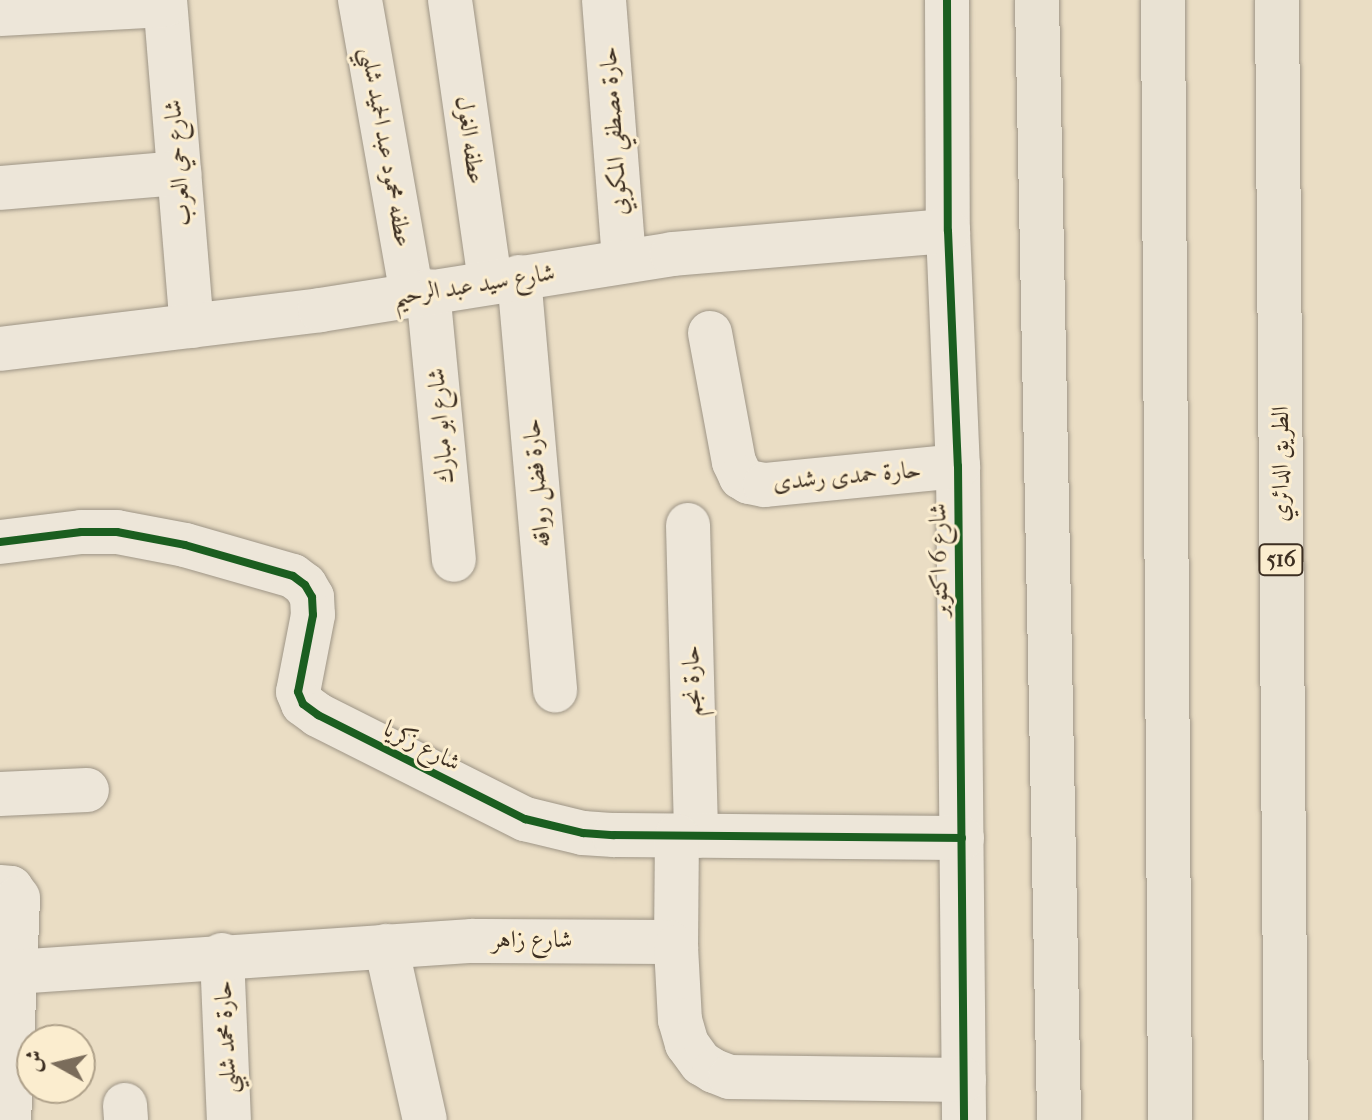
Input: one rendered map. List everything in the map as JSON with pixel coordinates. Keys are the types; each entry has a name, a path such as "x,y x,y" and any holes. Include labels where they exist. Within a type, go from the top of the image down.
{"highway":[{"path":"1037,0 1059,1120"},
{"path":"1163,0 1170,1120"},
{"name":"الطريق الدائري","path":"1277,0 1286,1120"}],"street":[{"name":"عطفه محمود عبد الحميد شلبي","path":"360,0 420,293"},
{"name":"عطفه الغول","path":"450,0 504,279"},
{"name":"حارة مصطفي المكوبي","path":"604,0 624,261"},
{"name":"شارع 6 اكتوبر","path":"947,0 948,231 958,466 964,1100"},
{"path":"0,14 165,3"},
{"name":"شارع حي العرب","path":"165,3 192,326"},
{"path":"0,188 179,173"},
{"name":"شارع سيد عبد الرحيم","path":"0,349 192,326 624,261 948,231"},
{"name":"حارة فضل رواقه","path":"504,279 555,690"},
{"name":"شارع ابو مبارك","path":"420,293 454,560"},
{"name":"حارة حمدى رشدى","path":"710,333 734,462 741,477 749,482 765,485 958,466"},
{"name":"حارة نجم","path":"676,947 687,836 688,525"},
{"name":"شارع زكريا","path":"0,542 81,532 117,532 185,545 293,576 305,585 312,597 313,615 298,692 303,704 318,715 525,819 583,833 962,838"},
{"path":"0,794 87,790"},
{"path":"0,887 11,888 18,898 7,972 9,1120"},
{"name":"شارع زاهر","path":"7,972 222,955 557,939 669,942 676,947"},
{"path":"386,946 425,1120"},
{"path":"676,947 680,1020 687,1044 701,1063 714,1071 730,1077 964,1100"},
{"name":"حارة محمد شلبي","path":"222,955 229,1120"}],"cycle path":[{"path":"947,0 948,231 958,466 964,1120"},
{"path":"0,542 81,532 117,532 185,545 293,576 305,585 312,597 313,615 298,692 303,704 318,715 525,819 583,833 614,835 962,838"}]}
